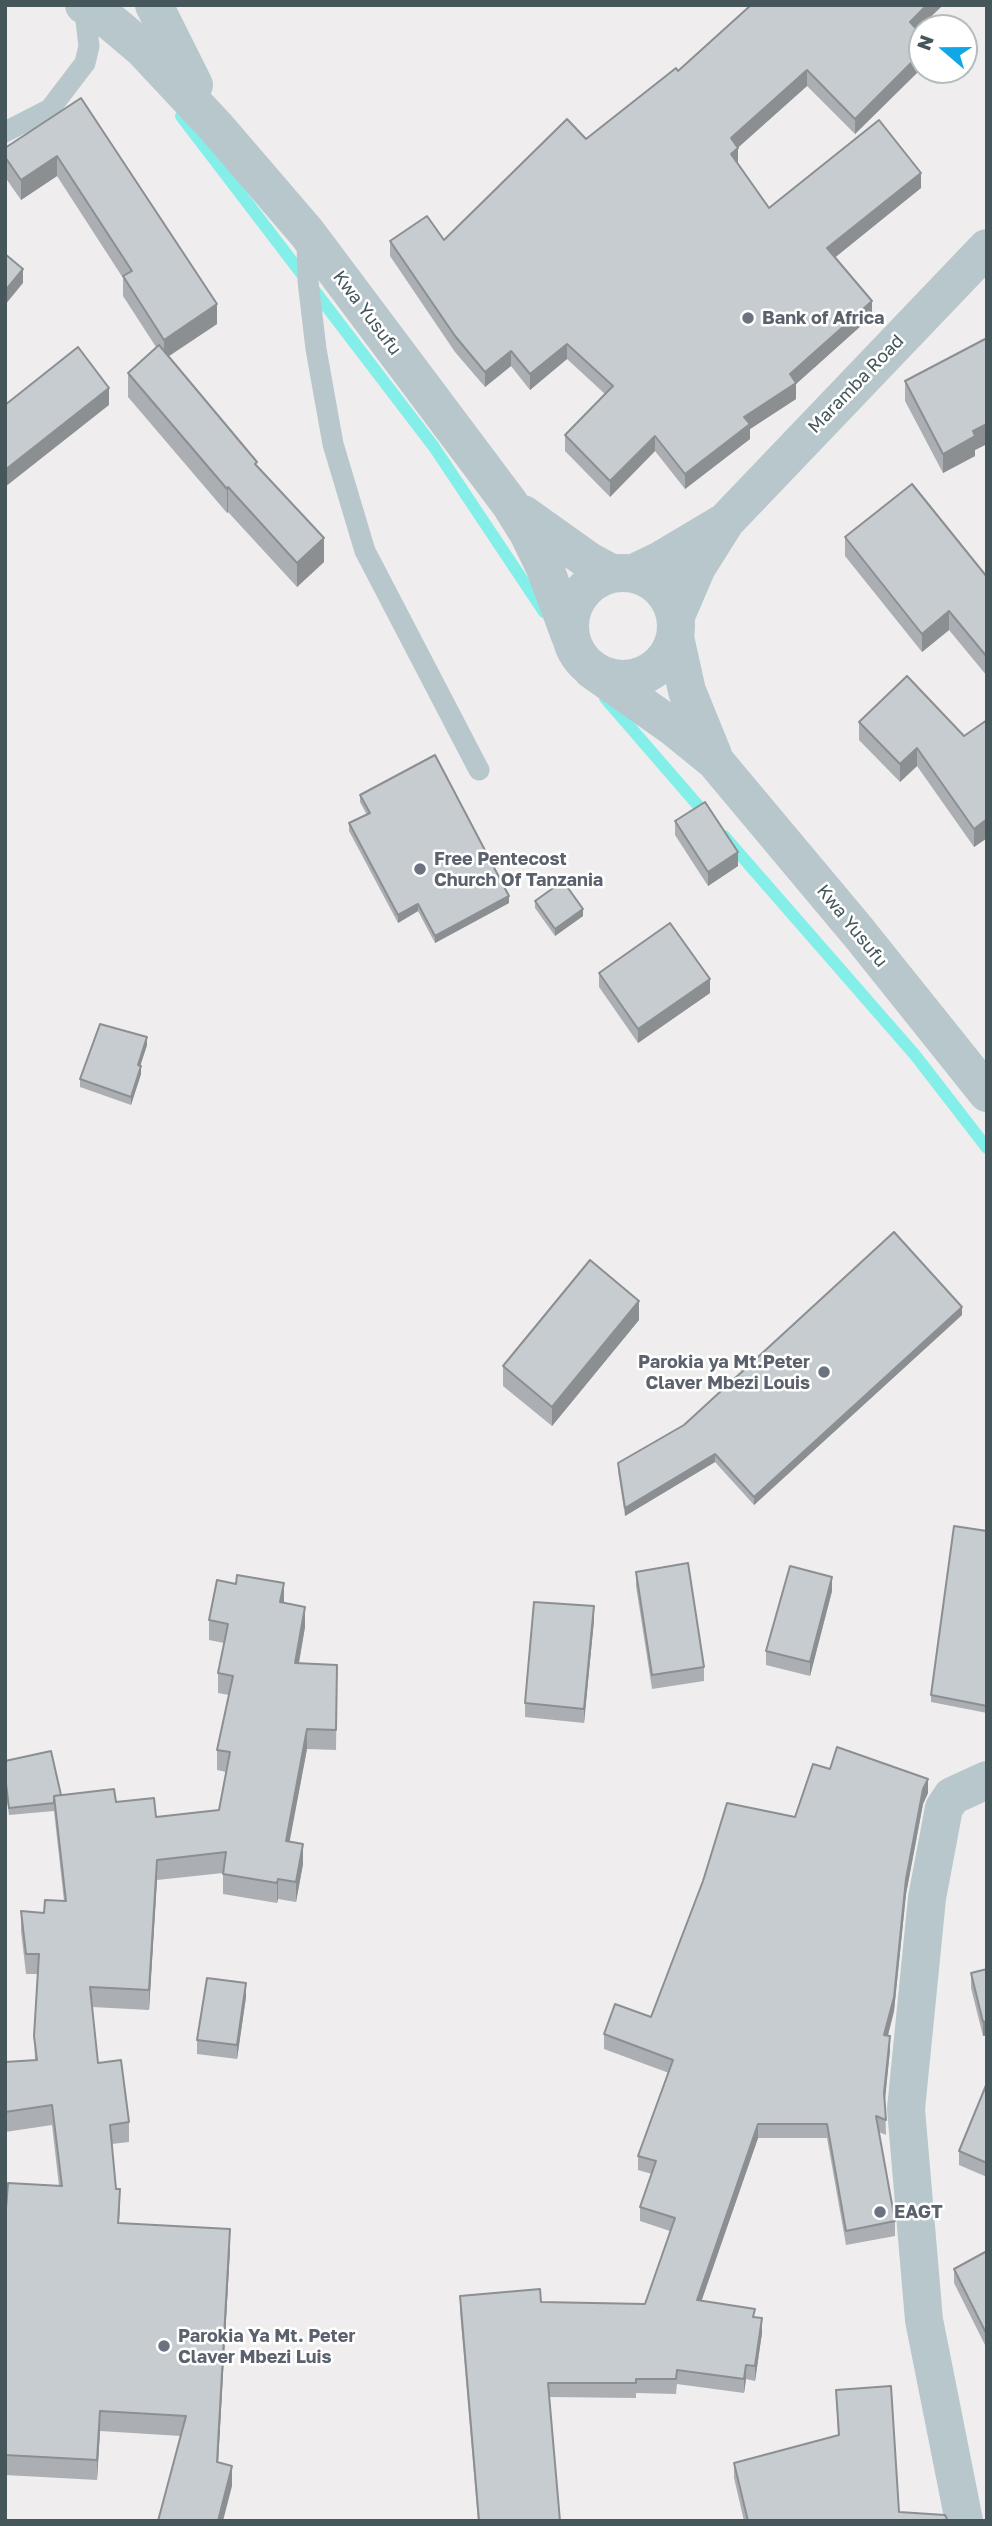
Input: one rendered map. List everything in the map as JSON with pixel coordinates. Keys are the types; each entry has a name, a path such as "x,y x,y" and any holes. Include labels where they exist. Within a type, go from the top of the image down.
{"street":[{"name":"Kwa Yusufu","path":"84,5 111,22 144,49 216,127 307,233 510,504 545,568 570,636"},
{"name":"Kwa Yusufu","path":"154,5 216,127"},
{"name":"Maramba Road","path":"675,626 703,556 726,521 987,248"},
{"name":"Kwa Yusufu","path":"510,504 589,561 623,574"},
{"name":"Maramba Road","path":"623,574 659,561 726,521"},
{"path":"623,574 653,581 668,596 675,626 667,656 652,671 632,679 612,678 592,670 578,655 570,636 571,615 579,596 594,581 623,574"},
{"name":"Kwa Yusufu","path":"675,626 687,691 715,761"},
{"name":"Kwa Yusufu","path":"592,670 673,727 715,761 859,933 987,1093"},
{"path":"964,2521 924,2320 906,2109 927,1898 944,1808 952,1796 987,1780"}],"lane":[{"path":"5,132 50,109 85,63 89,46 84,5"},
{"path":"307,233 308,281 318,363 333,444 365,551 479,770"}],"building":[{"path":"751,5 927,5 918,14 908,14 908,66 855,119 807,70 731,138 738,148 731,154 769,208 879,120 921,173 827,248 872,301 790,374 796,383 744,417 750,424 685,474 655,436 610,481 565,435 613,386 567,344 530,374 511,351 485,372 455,336 390,241 427,216 444,240 567,119 586,139 676,68 678,71"},
{"path":"81,98 217,304 164,340 123,276 132,271 57,156 21,180 5,157 5,148"},
{"path":"5,254 23,269 5,291"},
{"path":"987,338 987,424 973,431 975,436 943,454 905,381"},
{"path":"159,345 257,462 255,464 324,538 297,563 228,487 227,489 128,373"},
{"path":"78,347 109,388 5,470 5,405"},
{"path":"912,484 987,577 987,657 949,611 922,634 845,537"},
{"path":"907,676 964,736 987,720 987,819 974,829 917,748 900,764 859,722"},
{"path":"435,755 509,896 435,936 418,904 398,915 349,823 370,813 360,795"},
{"path":"705,802 738,852 708,872 675,821"},
{"path":"563,881 583,909 555,929 535,901"},
{"path":"670,923 710,979 638,1029 599,973"},
{"path":"100,1024 147,1037 131,1097 80,1079"},
{"name":"Parokia ya Mt.Peter Claver Mbezi Louis","path":"894,1232 962,1307 754,1497 715,1454 625,1508 618,1463 684,1425"},
{"path":"590,1260 639,1301 552,1407 503,1366"},
{"path":"954,1526 987,1531 987,1706 931,1695"},
{"path":"688,1563 704,1667 652,1675 636,1572"},
{"path":"790,1566 832,1577 810,1662 766,1651"},
{"path":"237,1575 284,1583 280,1602 305,1607 295,1663 337,1665 336,1730 307,1729 286,1841 303,1844 296,1882 278,1879 277,1883 223,1874 226,1852 157,1860 149,1990 90,1987 98,2063 121,2060 129,2122 110,2125 116,2189 120,2189 118,2223 230,2229 217,2462 232,2466 218,2521 158,2521 186,2416 100,2411 97,2460 5,2455 5,2221 8,2183 62,2186 52,2105 5,2112 5,2062 37,2060 34,2036 39,1954 26,1954 21,1911 44,1913 45,1900 66,1901 54,1796 114,1789 116,1802 154,1798 156,1817 219,1810 230,1752 217,1750 233,1676 218,1673 228,1624 209,1620 217,1580 236,1584"},
{"path":"534,1602 594,1606 584,1709 525,1703"},
{"path":"837,1747 928,1779 923,1789 906,1879 894,1997 884,2035 890,2036 884,2093 886,2120 876,2116 895,2221 846,2231 827,2124 758,2124 697,2300 755,2309 753,2317 762,2318 755,2366 746,2365 744,2379 677,2370 676,2379 636,2379 636,2383 548,2383 560,2521 479,2521 460,2296 540,2289 541,2302 645,2304 675,2218 640,2207 656,2161 638,2156 673,2060 604,2034 615,2004 651,2017 703,1881 727,1803 795,1817 813,1764 830,1769"},
{"path":"51,1751 61,1795 54,1796 54,1803 9,1808 5,1761"},
{"path":"987,1969 987,2021 983,2022 971,1973"},
{"path":"207,1978 246,1983 237,2045 197,2040"},
{"path":"987,2083 987,2163 959,2151"},
{"path":"987,2251 987,2335 954,2269"},
{"path":"891,2386 899,2512 945,2515 948,2521 748,2521 734,2463 839,2435 836,2390"}],"waterway":[{"path":"181,116 434,447 544,612"},
{"path":"605,698 708,817"},
{"path":"724,836 915,1055 987,1148"}],"place":[{"name":"Bank of Africa","path":"748,318"},
{"name":"Free Pentecost Church Of Tanzania","path":"420,869"},
{"name":"Parokia ya Mt.Peter Claver Mbezi Louis","path":"824,1372"},
{"name":"EAGT","path":"880,2212"},
{"name":"Parokia Ya Mt. Peter Claver Mbezi Luis","path":"164,2346"}]}
